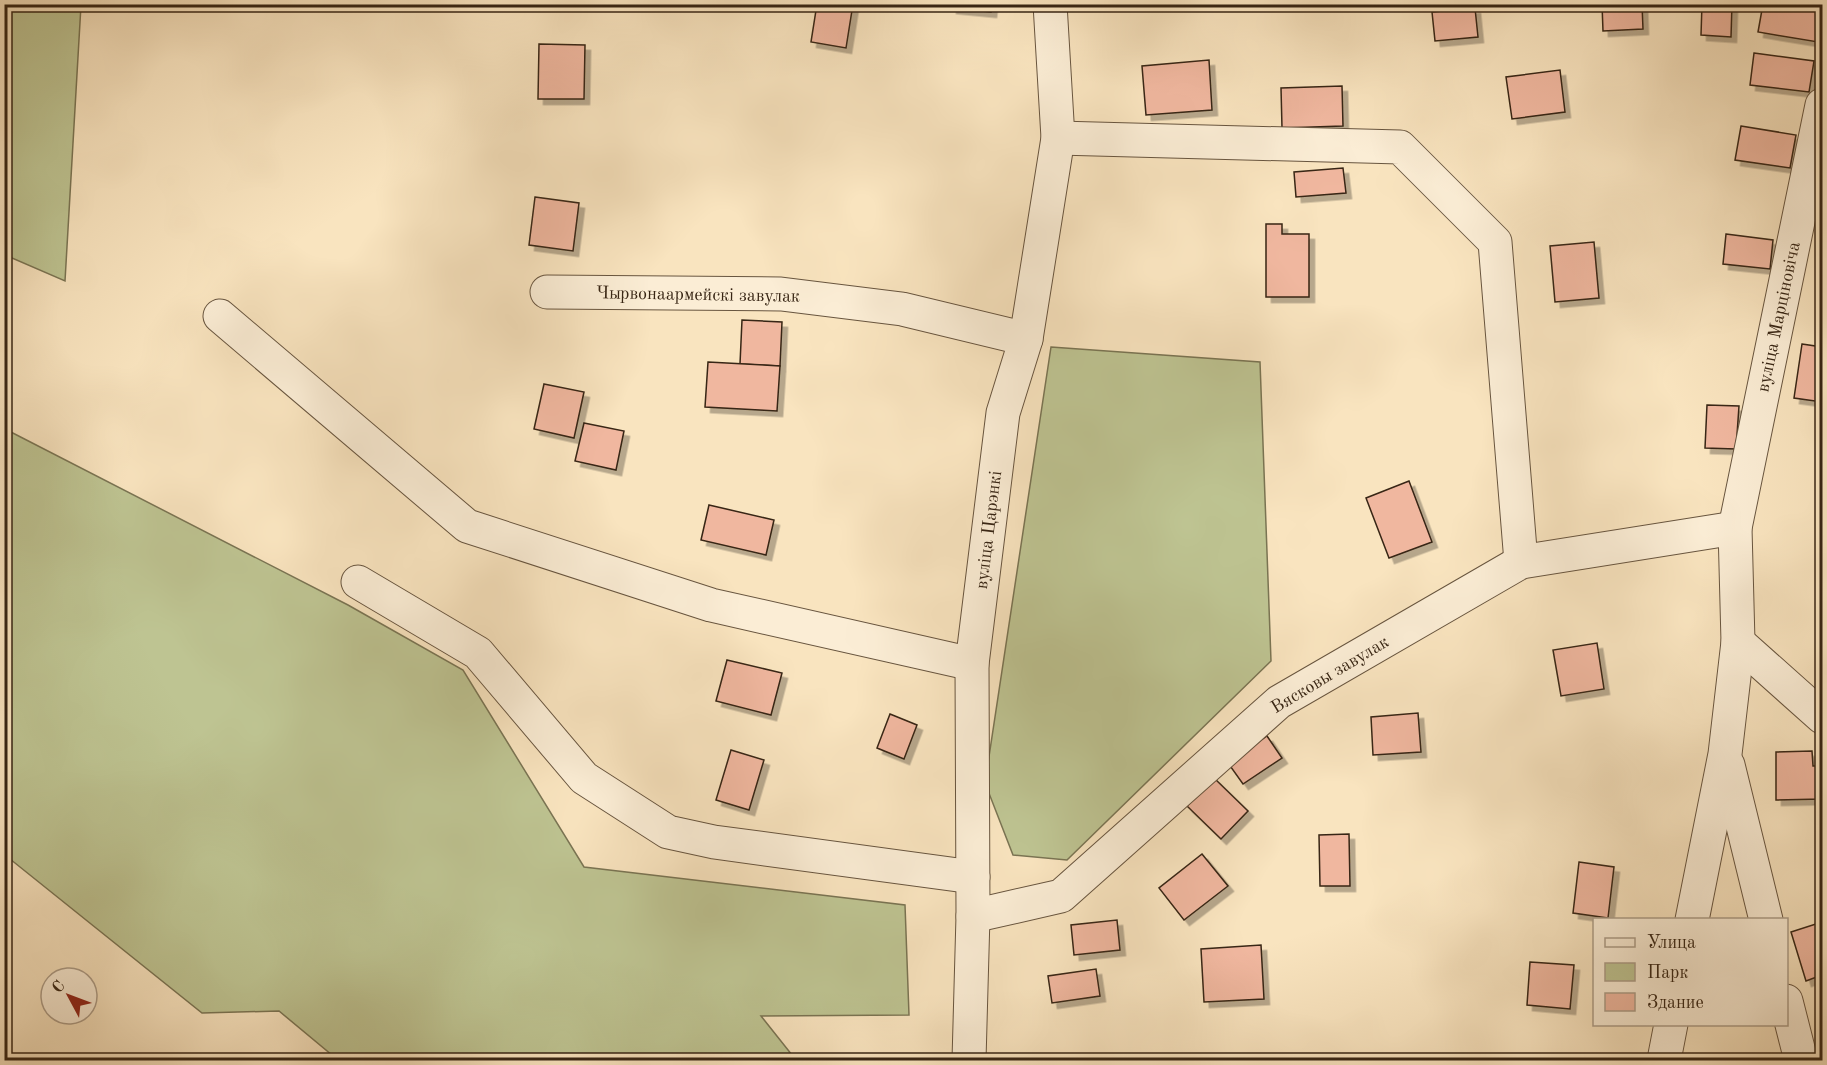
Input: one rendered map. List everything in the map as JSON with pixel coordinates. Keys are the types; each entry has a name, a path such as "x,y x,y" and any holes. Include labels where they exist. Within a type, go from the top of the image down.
{"street":[{"name":"вуліца Царэнкі","path":"969,1060 973,916 972,664 1003,413 1026,339 1058,138 1050,4"},
{"name":"вуліца Марціновіча","path":"1692,918 1725,754 1738,642 1735,528 1822,105"},
{"path":"1058,138 1400,147 1495,242 1521,562"},
{"name":"Чырвонаармейскі завулак","path":"547,292 781,294 902,309 1026,339"},
{"path":"220,316 466,526 711,605 972,664"},
{"name":"Вясковы завулак","path":"973,916 1061,896 1279,702 1521,562 1735,528"},
{"path":"358,582 478,653 584,778 669,832 714,842 973,877"},
{"path":"1738,642 1822,717"},
{"path":"1725,754 1766,918"},
{"path":"1788,1009 1801,1060"},
{"path":"1664,1060 1671,1026"}],"green space":[{"path":"5,4 81,5 65,281 5,255"},
{"path":"1051,347 1260,362 1271,661 1067,860 1013,855 985,783"},
{"path":"5,429 348,605 463,670 584,867 905,905 909,1015 761,1016 796,1060 338,1060 279,1011 202,1013 5,855"}],"building":[{"path":"817,4 853,4 846,48 811,42"},
{"path":"951,4 992,4 991,12 951,8"},
{"path":"1602,4 1642,4 1643,29 1603,31"},
{"path":"1702,4 1732,4 1731,37 1701,35"},
{"path":"1763,4 1822,5 1818,42 1758,32"},
{"path":"1475,8 1478,37 1435,41 1432,12"},
{"path":"539,44 585,45 584,99 538,99"},
{"path":"1754,53 1814,61 1809,92 1750,85"},
{"path":"1209,60 1212,110 1146,115 1142,66"},
{"path":"1560,70 1565,112 1512,119 1506,77"},
{"path":"1342,86 1343,126 1282,128 1281,88"},
{"path":"1741,126 1796,135 1790,168 1735,160"},
{"path":"1343,168 1346,193 1296,197 1294,172"},
{"path":"535,197 579,203 573,251 529,245"},
{"path":"1266,224 1282,224 1282,234 1309,234 1309,297 1266,297"},
{"path":"1726,234 1773,240 1770,269 1723,264"},
{"path":"1594,242 1599,298 1555,302 1550,246"},
{"path":"742,320 782,322 780,366 740,364"},
{"path":"1802,344 1822,347 1822,402 1794,398"},
{"path":"708,362 780,366 777,411 705,407"},
{"path":"544,384 584,392 574,438 534,429"},
{"path":"1707,405 1739,406 1736,449 1705,448"},
{"path":"584,423 624,431 616,470 575,461"},
{"path":"1409,481 1432,542 1389,558 1366,498"},
{"path":"709,505 774,520 766,555 701,540"},
{"path":"1597,643 1604,689 1561,696 1553,650"},
{"path":"727,660 782,673 771,715 716,701"},
{"path":"1418,713 1421,752 1373,755 1371,717"},
{"path":"890,714 917,725 904,759 877,748"},
{"path":"1267,736 1282,758 1243,784 1228,763"},
{"path":"731,750 764,760 749,810 716,800"},
{"path":"1812,751 1813,766 1822,766 1822,799 1776,800 1776,752"},
{"path":"1214,778 1248,811 1221,839 1187,806"},
{"path":"1349,834 1350,886 1320,886 1319,835"},
{"path":"1202,854 1228,886 1184,920 1159,888"},
{"path":"1579,862 1614,867 1608,918 1573,913"},
{"path":"1117,920 1120,950 1074,955 1071,925"},
{"path":"1822,922 1822,975 1806,981 1791,932"},
{"path":"1261,945 1264,999 1204,1002 1201,949"},
{"path":"1530,962 1574,965 1570,1009 1527,1005"},
{"path":"1096,969 1100,996 1052,1003 1048,976"}]}
